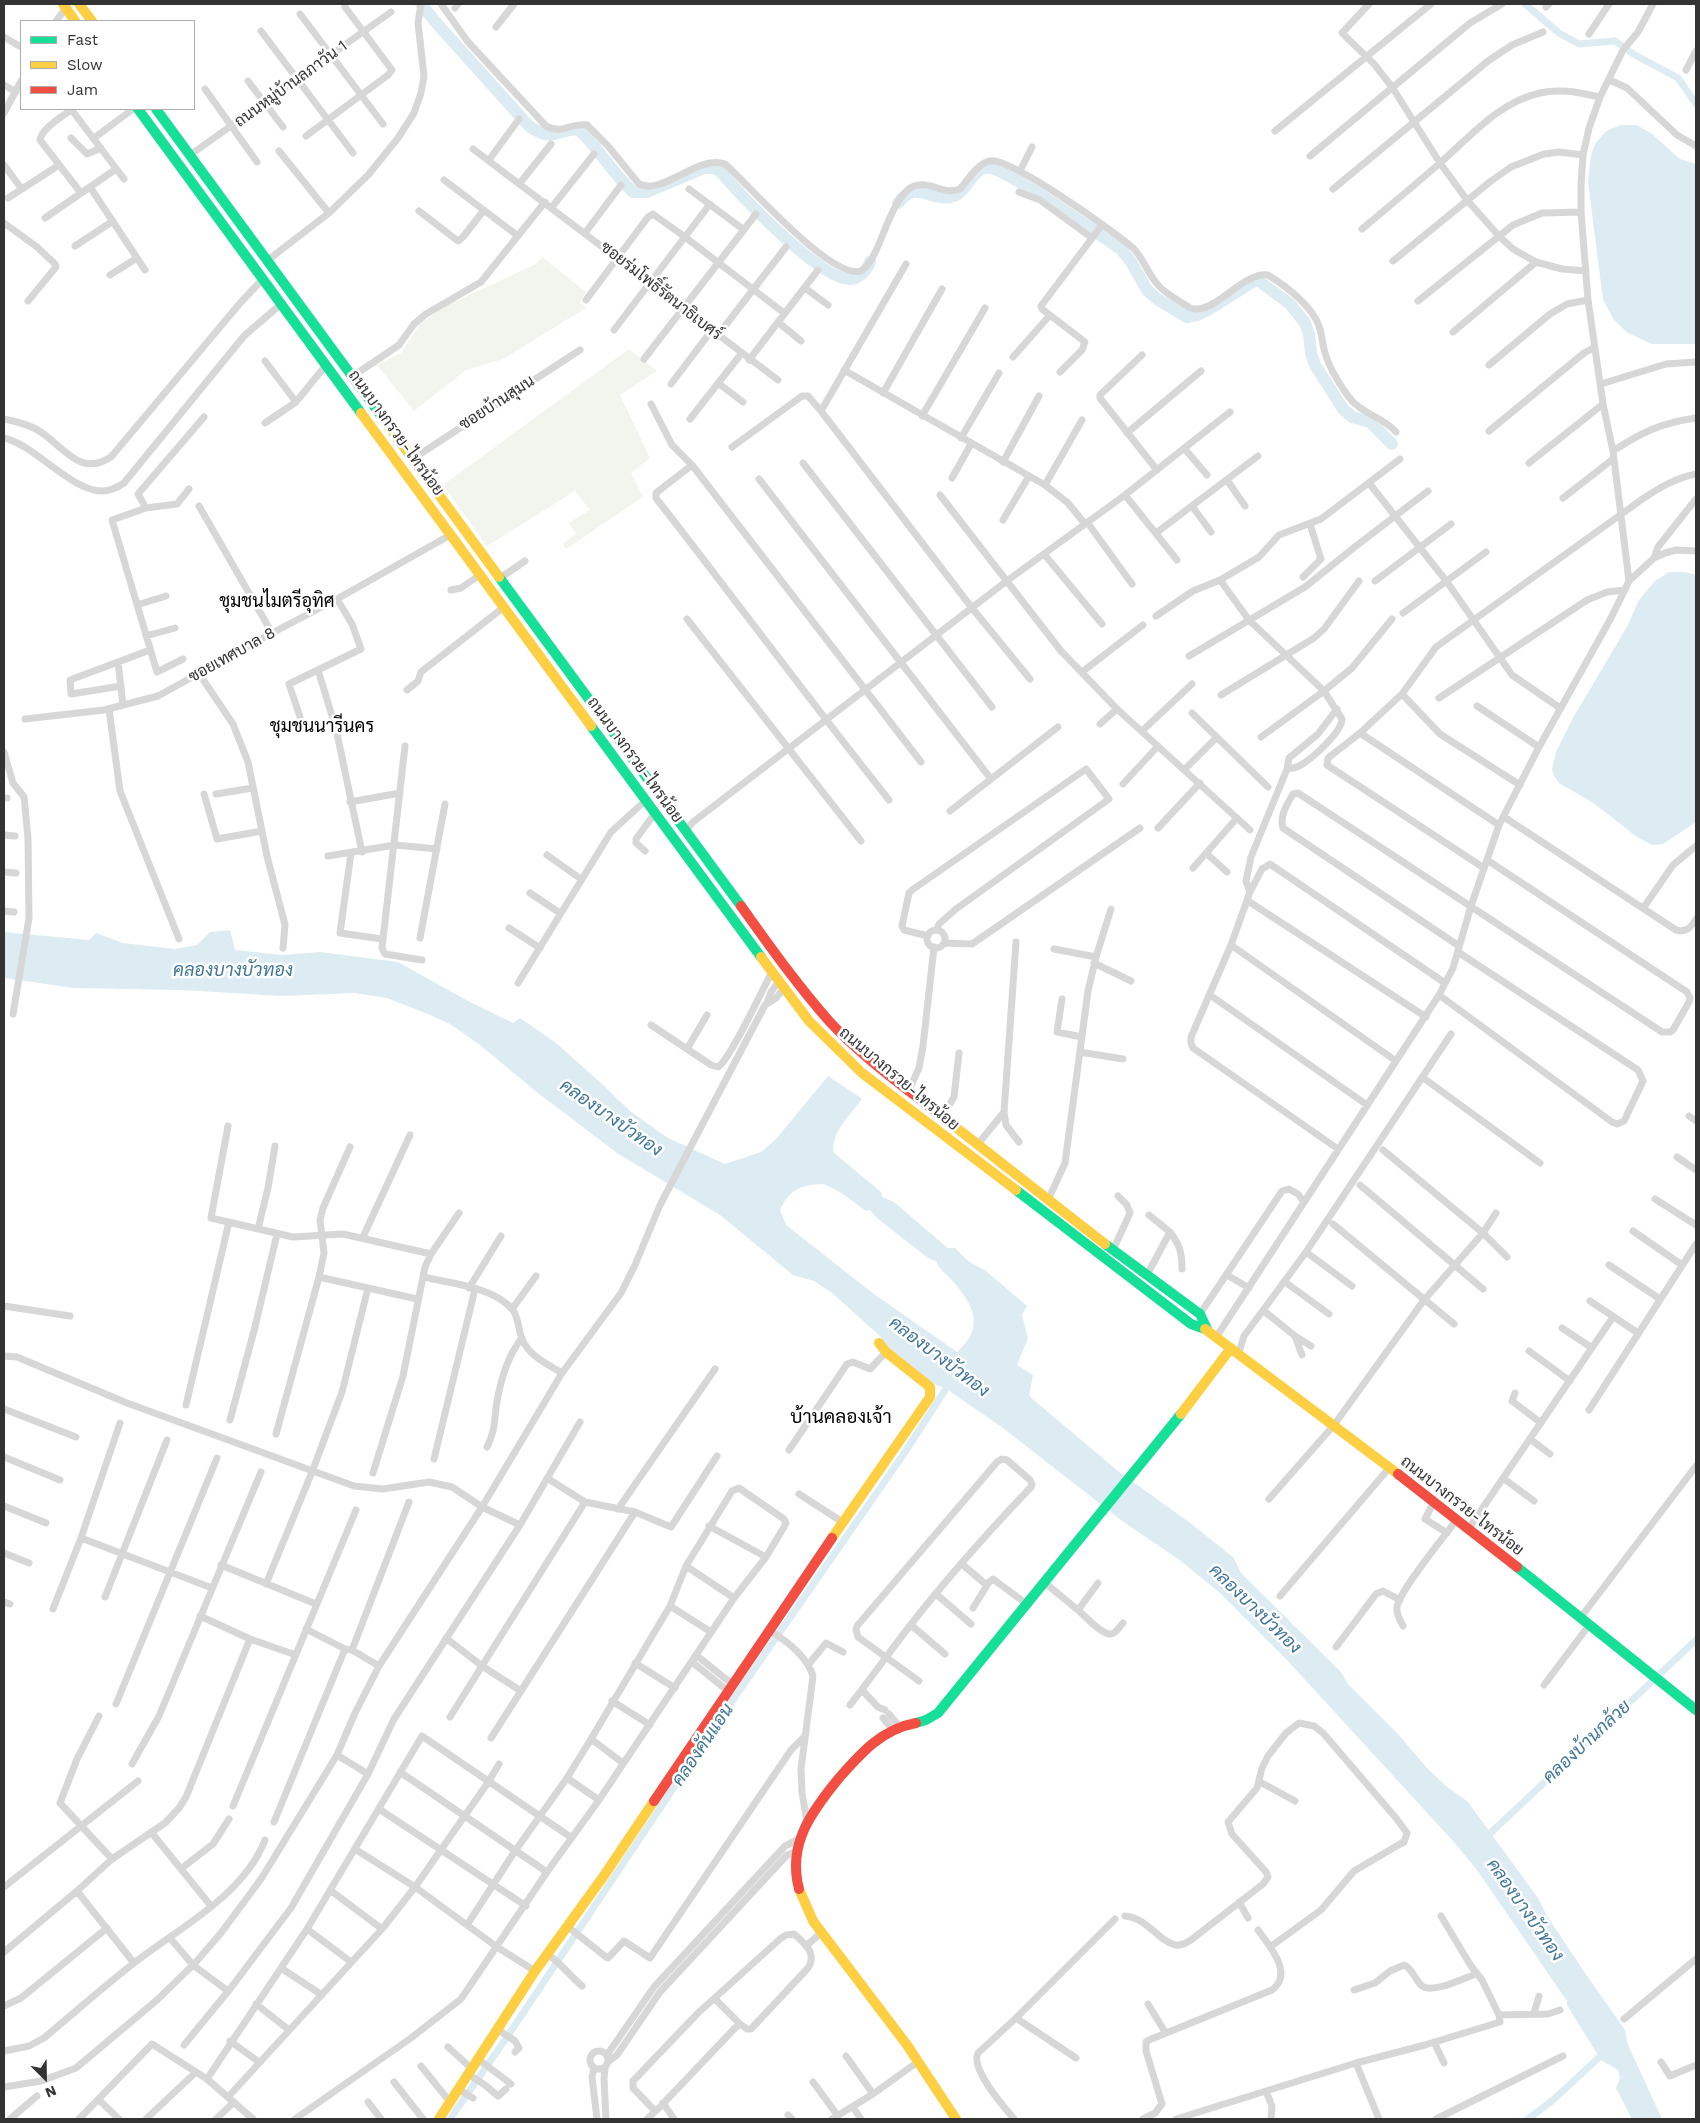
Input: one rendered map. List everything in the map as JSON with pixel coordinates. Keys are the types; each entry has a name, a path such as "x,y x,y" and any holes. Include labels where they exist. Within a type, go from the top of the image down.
{"main road":[{"path":"79,4 91,20"},
{"path":"64,6 74,20"},
{"name":"ถนนบางกรวย-ไทรน้อย","path":"139,110 809,1021 862,1073 1191,1324 1207,1329 1217,1336 1469,1528 1696,1710"},
{"name":"ถนนบางกรวย-ไทรน้อย","path":"157,110 414,458 795,980 819,1009 874,1063 942,1118 1049,1198 1113,1250 1200,1314 1207,1329"},
{"path":"439,2119 481,2061 535,1971 570,1928 730,1688 771,1631 930,1397 930,1386 886,1352 879,1342"},
{"path":"956,2119 919,2061 822,1932 802,1901 798,1887 797,1851 799,1839 817,1804 868,1748 896,1728 929,1720 938,1713 1235,1350"}],"street":[{"path":"268,260 329,213 369,174 398,138 414,112 421,93 424,76 418,23 421,4"},
{"path":"441,4 468,42 546,126 557,131 578,125 587,125 608,146 639,184 644,186 655,185 713,162 725,164 796,234 829,260 851,272 865,269 900,199 913,186 926,185 949,192 955,191 960,189 984,163 992,160 1002,162 1041,183 1138,254 1160,288 1194,310 1205,307 1255,276 1268,275 1297,297 1314,317 1319,325 1328,363 1347,395 1365,413 1388,422 1396,432"},
{"path":"496,28 514,4"},
{"path":"1369,4 1342,33 1366,56 1392,87 1440,163 1467,200 1498,235 1514,249 1536,262 1562,269 1586,271"},
{"path":"1275,131 1430,4"},
{"path":"1310,156 1470,23 1502,4"},
{"path":"1588,34 1609,4"},
{"path":"1629,581 1613,451 1603,404 1588,300 1580,212 1583,155 1589,128 1600,97 1610,80 1623,50 1638,32 1653,4"},
{"path":"57,20 64,6"},
{"path":"306,136 327,118 388,75 392,70 345,7"},
{"name":"ถนนหมู่บ้านลภาวัน 1","path":"190,155 265,104 391,12"},
{"path":"300,14 383,124"},
{"path":"261,30 353,153"},
{"path":"1333,189 1488,61 1512,45 1543,32"},
{"path":"4,37 20,46"},
{"path":"1686,70 1696,51"},
{"path":"1610,80 1627,88 1677,135 1696,146"},
{"path":"248,82 283,127"},
{"path":"4,113 20,84"},
{"path":"4,85 16,92"},
{"path":"205,89 257,162"},
{"path":"1362,229 1440,163 1490,117 1515,102 1540,92 1568,90 1600,97"},
{"path":"70,110 40,136 40,140 80,193"},
{"path":"72,110 124,179"},
{"path":"94,138 132,110"},
{"path":"489,160 519,119"},
{"path":"71,138 87,154 101,148"},
{"path":"520,183 551,144"},
{"path":"1020,171 1032,147"},
{"name":"ซอยร่มโพธิ์รัตนาธิเบศร์","path":"473,149 552,207 741,354 778,380"},
{"path":"279,151 329,213"},
{"path":"1393,261 1491,181 1524,161 1544,154 1559,152 1583,155"},
{"path":"552,207 594,154"},
{"path":"4,165 21,188"},
{"path":"8,198 21,188 59,166"},
{"path":"45,218 116,169"},
{"path":"444,180 518,236"},
{"path":"585,233 621,185"},
{"path":"90,187 145,270"},
{"path":"689,189 744,230"},
{"path":"1019,192 1040,200 1092,238"},
{"path":"353,376 399,345 414,324 426,314 481,282 545,202"},
{"path":"614,330 710,204"},
{"path":"419,211 458,241 484,210"},
{"path":"1418,301 1498,235 1513,225 1542,213 1580,212"},
{"path":"644,359 756,214"},
{"path":"586,300 651,215 656,215 784,314"},
{"path":"75,246 113,221"},
{"path":"4,223 37,247 55,264 52,272 28,301"},
{"path":"1060,372 1082,350 1084,342 1042,309 1043,303 1101,228"},
{"path":"671,384 753,290 786,247"},
{"path":"110,276 138,258"},
{"path":"1453,332 1536,262"},
{"path":"821,411 906,264"},
{"path":"749,360 818,270"},
{"path":"4,419 35,428 81,464 91,466 101,464 111,458 228,317 263,280"},
{"path":"805,288 828,305"},
{"path":"883,393 942,289"},
{"path":"1489,364 1550,314 1567,304 1588,300"},
{"path":"4,438 17,443 79,484 102,491 115,488 124,483 244,336 280,304"},
{"path":"922,416 985,308"},
{"path":"1014,357 1050,315"},
{"path":"778,322 801,341"},
{"path":"1489,431 1584,353 1595,347"},
{"name":"ซอยบ้านสุมน","path":"414,458 580,350"},
{"path":"690,419 741,354"},
{"path":"1142,355 1100,395 1100,400 1156,470"},
{"path":"265,360 296,402"},
{"path":"1601,384 1666,364 1696,362"},
{"path":"265,423 296,402 326,365"},
{"path":"844,370 1045,485 1068,503 1086,523 1132,584"},
{"path":"1126,432 1201,371"},
{"path":"961,438 999,373"},
{"path":"718,384 743,402"},
{"path":"732,447 802,396 808,396 972,608 1030,679"},
{"path":"1003,462 1039,396"},
{"path":"651,404 672,445 692,465 921,762"},
{"path":"1529,463 1603,404"},
{"path":"686,830 825,720 1008,580 1125,495 1230,412"},
{"path":"146,508 138,494 204,417"},
{"path":"1613,451 1650,428 1675,421 1696,418"},
{"path":"1045,485 1082,420"},
{"path":"952,478 972,444"},
{"path":"1184,448 1207,476"},
{"path":"1156,533 1258,456"},
{"path":"1156,616 1193,591 1220,580 1259,557 1279,535 1310,524 1334,511 1400,459"},
{"path":"1563,498 1613,459"},
{"path":"803,463 992,707"},
{"path":"692,465 656,493 656,498 825,720 889,800"},
{"path":"1484,868 1327,765 1328,758 1360,733 1402,694 1436,647 1666,484 1680,477 1696,474"},
{"path":"1003,520 1029,476"},
{"path":"759,479 991,779"},
{"path":"1227,480 1246,506"},
{"path":"1369,483 1447,582 1516,678 1560,708"},
{"path":"183,659 157,672 112,520 146,508 177,504 189,490"},
{"path":"1188,656 1305,587 1428,491"},
{"path":"940,495 1062,651 1117,709 1185,768 1250,830"},
{"path":"1125,495 1178,560"},
{"path":"1654,558 1658,547 1696,500"},
{"path":"199,506 272,633"},
{"path":"1192,506 1211,532"},
{"path":"1303,577 1321,559 1310,524"},
{"path":"1375,581 1451,524"},
{"name":"ซอยเทศบาล 8","path":"25,720 109,709 150,699 200,675 452,534"},
{"path":"1217,1336 1426,1017 1445,984 1453,968 1471,906 1499,826 1539,747 1629,581 1654,558 1676,550 1696,551"},
{"path":"1404,613 1486,552"},
{"path":"1044,554 1102,624"},
{"path":"500,578 525,561"},
{"path":"450,590 460,588 481,574"},
{"path":"1220,580 1249,620 1324,691 1337,709 1342,725 1332,739 1299,766 1287,769"},
{"path":"1220,695 1314,638 1359,581"},
{"path":"1439,698 1587,600 1607,592 1624,590"},
{"path":"137,605 166,596"},
{"path":"300,717 289,684 361,648 352,624 337,599"},
{"path":"407,690 418,681 420,672 504,607"},
{"path":"687,619 860,841"},
{"path":"1261,737 1352,668 1392,619"},
{"path":"1082,672 1143,626"},
{"path":"146,636 175,628"},
{"path":"121,686 71,694 70,680 150,650"},
{"path":"118,662 123,705"},
{"path":"318,670 336,729 362,852"},
{"path":"200,675 223,707 243,746 285,925 283,948"},
{"path":"1142,731 1192,684"},
{"path":"1402,694 1440,734 1520,785"},
{"path":"1477,706 1539,747"},
{"path":"109,709 120,791 179,939"},
{"path":"1100,724 1117,709"},
{"path":"1250,892 1246,881 1251,857 1287,769 1289,758 1318,734 1337,709"},
{"path":"1192,713 1268,787"},
{"path":"950,811 1058,727"},
{"path":"1360,733 1499,826"},
{"path":"1185,768 1216,738"},
{"path":"405,746 382,951 386,954 422,960"},
{"path":"1123,784 1158,746"},
{"path":"4,752 13,783 24,797 28,838 29,918 13,1014"},
{"path":"1086,769 1109,799 956,909 940,924 937,930 928,936 904,930 902,926 909,894 912,890 1086,769"},
{"path":"1158,828 1200,783"},
{"path":"216,794 253,788"},
{"path":"350,802 400,793"},
{"path":"1438,995 1612,1122 1617,1124 1624,1121 1643,1081 1638,1070 1283,828 1285,808 1292,794 1298,793 1662,1032 1666,1033 1673,1030 1689,1002 1690,998 1687,992 1487,860"},
{"path":"204,794 217,839 262,831"},
{"path":"518,983 611,832 646,800"},
{"path":"1273,803 1285,808"},
{"path":"420,938 445,804"},
{"path":"645,851 636,843 636,839 655,813"},
{"path":"1504,817 1680,931 1687,930 1696,919"},
{"path":"1193,868 1237,818"},
{"path":"928,936 930,944 934,947 939,947 944,943 972,944 1140,828"},
{"path":"4,835 15,836"},
{"path":"328,856 362,852 395,845 437,849"},
{"path":"1644,907 1673,865 1696,846"},
{"path":"351,853 340,934 382,939"},
{"path":"1206,853 1227,872"},
{"path":"547,855 581,879"},
{"path":"1338,1149 1194,1048 1191,1042 1191,1037 1231,945 1250,892 1262,869 1270,864 1445,984"},
{"path":"4,872 16,873"},
{"path":"530,892 560,913"},
{"path":"1248,901 1426,1017"},
{"path":"1049,1198 1065,1163 1088,991 1095,960 1111,909"},
{"path":"4,912 14,912"},
{"path":"509,928 540,948"},
{"path":"937,930 944,935 944,943"},
{"path":"1016,942 1004,1112 1006,1125 1019,1142"},
{"path":"1231,945 1396,1061"},
{"path":"909,1090 919,1068 923,1046 934,947"},
{"path":"1054,949 1095,960 1132,981"},
{"path":"651,1025 711,1065 718,1067 721,1065 772,972"},
{"path":"4,2088 41,2081 76,2068 157,2000 193,1965 221,1933 260,1879 337,1755 355,1713 379,1666 482,1507 562,1373 621,1293 660,1205 698,1130 767,1003 776,998 782,984"},
{"path":"1210,995 1367,1105"},
{"path":"1062,999 1058,1032 1082,1037"},
{"path":"687,1049 707,1016"},
{"path":"1235,1350 1306,1252 1451,1034"},
{"path":"1080,1052 1123,1059"},
{"path":"942,1118 954,1097 959,1053"},
{"path":"1422,1077 1540,1163"},
{"path":"978,1144 1004,1112"},
{"path":"1689,1116 1696,1121"},
{"path":"228,1126 211,1218 293,1238 307,1238 322,1234 343,1234 363,1237 431,1254"},
{"path":"363,1237 410,1134"},
{"path":"258,1229 268,1188 275,1146"},
{"path":"276,1434 320,1277 324,1253 320,1220 323,1208 350,1147"},
{"path":"1383,1150 1483,1233 1507,1257"},
{"path":"1677,1157 1696,1170"},
{"path":"1360,1186 1483,1289"},
{"path":"1200,1314 1282,1191 1289,1188 1298,1194 1304,1202"},
{"path":"1113,1250 1130,1213 1118,1196"},
{"path":"1655,1198 1696,1225"},
{"path":"373,1473 403,1376 423,1277 431,1254 459,1213"},
{"path":"1269,1499 1334,1425 1424,1300 1483,1233 1496,1213"},
{"path":"1149,1215 1170,1232 1178,1242 1182,1252 1182,1269"},
{"path":"186,1405 229,1222"},
{"path":"1333,1224 1454,1324"},
{"path":"1633,1231 1682,1265"},
{"path":"1147,1275 1170,1232"},
{"path":"230,1420 277,1234"},
{"path":"434,1459 472,1288 501,1236"},
{"path":"1589,1410 1696,1244"},
{"path":"1306,1252 1352,1286"},
{"path":"1609,1265 1660,1299"},
{"path":"1227,1275 1248,1288"},
{"path":"512,1309 536,1276"},
{"path":"320,1277 418,1299"},
{"path":"423,1277 489,1293 512,1309 522,1338 533,1355 562,1373"},
{"path":"1285,1282 1329,1314"},
{"path":"266,1584 312,1472 342,1392 368,1288"},
{"path":"1590,1301 1638,1333"},
{"path":"4,1306 70,1316"},
{"path":"1264,1311 1295,1336 1311,1346"},
{"path":"1469,1528 1613,1317"},
{"path":"1562,1328 1592,1348"},
{"path":"1295,1336 1302,1356"},
{"path":"487,1447 494,1433 497,1401 506,1368 514,1348 522,1338"},
{"path":"1529,1351 1570,1381"},
{"path":"789,1450 847,1364 853,1362 870,1369 886,1352"},
{"path":"4,1356 17,1357 127,1403 354,1486 383,1489 429,1482 452,1487 482,1507 520,1525"},
{"path":"618,1509 715,1369"},
{"path":"1515,1393 1512,1400 1541,1423"},
{"path":"4,1409 76,1437"},
{"path":"184,2045 291,1908 368,1774 394,1718 520,1525 580,1422"},
{"path":"53,1609 81,1538 120,1423"},
{"path":"1530,1439 1550,1454"},
{"path":"105,1597 167,1440"},
{"path":"547,1478 585,1502 635,1512 671,1526 717,1456"},
{"path":"4,1458 60,1480"},
{"path":"116,1704 217,1458"},
{"path":"850,1706 862,1690 886,1657 910,1624 1032,1486 1030,1480 1007,1460 1002,1459 997,1462 857,1626 858,1637 886,1657 919,1681"},
{"path":"1581,1617 1696,1466"},
{"path":"1280,1596 1389,1468"},
{"path":"132,1764 159,1716 261,1472"},
{"path":"1503,1478 1534,1501"},
{"path":"294,2119 411,2038 461,1999 599,1800 734,1598 766,1557 786,1523 784,1519 739,1488 732,1491 686,1566 670,1606 591,1739 567,1778 515,1851 467,1925"},
{"path":"799,1494 844,1523"},
{"path":"274,1822 349,1650 409,1502"},
{"path":"450,1717 585,1502"},
{"path":"1434,1502 1425,1519 1447,1533"},
{"path":"4,1506 46,1523"},
{"path":"233,1806 356,1510"},
{"path":"490,1738 635,1512"},
{"path":"1403,1626 1397,1613 1397,1605 1417,1572 1457,1519"},
{"path":"709,1526 766,1557"},
{"path":"81,1538 212,1588"},
{"path":"4,1553 29,1563"},
{"path":"962,1564 983,1582"},
{"path":"221,1566 316,1604"},
{"path":"686,1566 734,1598"},
{"path":"973,1608 989,1582 993,1579 1028,1605"},
{"path":"1045,1583 1094,1626 1114,1634 1123,1623"},
{"path":"1078,1610 1098,1583"},
{"path":"1336,1647 1376,1594 1383,1591 1400,1600"},
{"path":"936,1594 971,1624"},
{"path":"670,1606 711,1632"},
{"path":"200,1616 250,1639 296,1655"},
{"path":"910,1624 945,1654"},
{"path":"1544,1685 1590,1624"},
{"path":"306,1629 379,1666"},
{"path":"771,1631 786,1642 809,1664 813,1676 801,1769 802,1793 807,1822"},
{"path":"446,1638 482,1666 521,1691"},
{"path":"4,1952 112,1860 151,1832 179,1808 186,1796 250,1639"},
{"path":"809,1664 826,1643 843,1652"},
{"path":"694,1659 730,1688"},
{"path":"635,1662 675,1688"},
{"path":"862,1690 896,1728"},
{"path":"612,1701 650,1725"},
{"path":"99,1716 77,1759 60,1803 112,1860"},
{"path":"1125,1916 1143,1922 1177,1946 1190,1940 1263,1884 1268,1877 1266,1872 1234,1836 1228,1826 1232,1816 1247,1801 1260,1782 1262,1768 1268,1756 1286,1733 1299,1724 1310,1725 1323,1733 1407,1833 1404,1842 1354,1871 1321,1910 1270,1947"},
{"path":"207,2079 230,2041 307,1929 422,1736 572,1838"},
{"path":"570,1928 608,1958 624,1941 650,1958 791,1750 804,1737"},
{"path":"591,1739 623,1763"},
{"path":"337,1755 368,1774"},
{"path":"216,2119 259,2062 322,1996 382,1929 415,1888 499,1764"},
{"path":"400,1772 548,1872"},
{"path":"567,1778 599,1800"},
{"path":"4,1886 138,1781"},
{"path":"1260,1782 1295,1801"},
{"path":"379,1809 526,1906"},
{"path":"182,1868 213,1844 229,1819"},
{"path":"151,1832 212,1906"},
{"path":"608,2058 617,2055 660,1992 706,1935 785,1846 799,1839"},
{"path":"4,2051 29,2046 44,2038 134,1963 212,1906 250,1869 260,1853 265,1840"},
{"path":"356,1849 415,1888 497,1947 535,1971"},
{"path":"606,2119 604,2079 608,2058 654,1987 787,1855 797,1851"},
{"path":"330,1890 382,1929"},
{"path":"77,1891 134,1963"},
{"path":"1239,1902 1248,1918"},
{"path":"1176,2119 1356,2063 1499,2023 1499,2015 1482,1980 1476,1974 1441,1916"},
{"path":"1014,2119 986,2082 976,2056 984,2046 1016,2018 1115,1919"},
{"path":"4,2006 21,1998 107,1928"},
{"path":"307,1929 351,1962"},
{"path":"1143,2119 1155,2113 1162,2104 1145,2047 1149,2040 1249,2000 1276,1986 1281,1979 1282,1972 1270,1947 1258,1930"},
{"path":"806,1946 822,1932"},
{"path":"656,2111 633,2088 633,2081 715,1999 782,1937 794,1934 806,1946 812,1956 812,1962 808,1968 751,2029 747,2030 715,1999"},
{"path":"170,1938 193,1965 228,1991"},
{"path":"549,1956 582,1986"},
{"path":"1624,2019 1696,1960"},
{"path":"1354,1990 1375,1983 1390,1971 1404,1965 1411,1970 1422,1986 1428,1988 1437,1988 1476,1974"},
{"path":"281,1968 322,1996"},
{"path":"654,1987 660,1992"},
{"path":"1534,2013 1539,1996"},
{"path":"256,2004 289,2030"},
{"path":"1148,2004 1165,2032"},
{"path":"1499,2015 1555,2013 1560,2010"},
{"path":"1016,2018 1076,2058"},
{"path":"647,2119 740,2024"},
{"path":"500,2031 520,2046 515,2052"},
{"path":"230,2041 259,2062"},
{"path":"1434,2042 1444,2063"},
{"path":"79,2119 152,2044 207,2079 253,2119"},
{"path":"448,2047 471,2074 498,2096 508,2086 481,2061"},
{"path":"597,2119 592,2077 594,2068 590,2060 592,2054 600,2051 608,2058"},
{"path":"846,2056 873,2094"},
{"path":"1436,2119 1563,2056"},
{"path":"813,2082 835,2117 873,2094 919,2061"},
{"path":"1661,2062 1670,2076 1696,2065"},
{"path":"1356,2063 1379,2119"},
{"path":"421,2066 450,2102"},
{"path":"594,2068 605,2068"},
{"path":"146,2119 196,2072"},
{"path":"394,2082 423,2119"},
{"path":"461,2090 473,2098"},
{"path":"1266,2091 1272,2106 1271,2119"},
{"path":"10,2119 37,2096"},
{"path":"99,2100 119,2119"},
{"path":"368,2102 381,2119"},
{"path":"663,2103 674,2119"},
{"path":"853,2107 861,2119"}],"shaded area":[{"path":"542,257 586,292 580,302 586,308 503,359 466,370 414,411 377,365 401,353 420,324 444,307 536,264"},
{"path":"629,349 657,371 620,395 650,458 631,473 643,497 566,549 563,543 576,534 569,523 590,510 575,491 487,546 443,485"}],"water":[{"path":"1621,125 1637,125 1652,134 1680,159 1696,164 1696,344 1652,344 1628,333 1614,320 1603,300 1588,182 1591,155 1595,144 1606,131"},
{"path":"1669,572 1685,572 1696,575 1696,822 1663,844 1652,845 1637,837 1592,802 1559,783 1552,769 1556,752 1573,718 1628,625 1639,600 1655,581"},
{"name":"คลองบางบัวทอง","path":"230,930 235,950 283,955 320,952 398,962 468,1001 513,1023 520,1018 556,1043 630,1111 668,1138 725,1164 761,1152 776,1139 828,1076 862,1099 838,1131 833,1146 834,1153 881,1192 882,1197 894,1202 948,1248 955,1248 968,1261 986,1271 1027,1306 1022,1315 1028,1338 1017,1365 1033,1375 1029,1396 1118,1471 1233,1557 1241,1573 1341,1672 1348,1684 1397,1733 1428,1769 1446,1786 1468,1802 1538,1898 1547,1916 1625,2030 1628,2045 1662,2119 1632,2119 1616,2088 1620,2078 1618,2070 1601,2060 1567,2005 1567,2001 1477,1870 1453,1841 1286,1659 1220,1593 1181,1561 1122,1521 1003,1428 948,1390 928,1381 886,1347 880,1336 832,1293 814,1281 793,1275 720,1215 617,1153 538,1093 480,1045 450,1024 387,998 354,993 281,996 182,990 74,988 4,978 4,932 89,940 96,933 123,943 174,949 197,945 210,932","holes":["824,1184 840,1192 866,1211 870,1210 878,1219 928,1258 936,1261 963,1294 974,1319 971,1335 957,1352 874,1294 786,1225 780,1210 788,1197 797,1189 809,1185"]}],"waterway":[{"path":"421,4 529,126 549,135 578,129 633,192 647,192 704,168 713,168 719,170 744,198 782,235 821,267 838,276 851,279 863,273 870,262"},
{"path":"1525,4 1559,33 1579,44 1615,41 1635,55 1678,78 1696,104"},
{"path":"898,203 905,196 917,192 950,197 960,192 979,170 984,168 994,169 1051,201 1121,249 1147,290 1157,299 1187,317 1208,310 1254,281 1259,281 1290,304 1305,323 1315,365 1343,409 1352,417 1370,422 1392,444"},
{"name":"คลองคันแอน","path":"450,2119 721,1717 903,1455 951,1381"},
{"name":"คลองบ้านกล้วย","path":"1483,1840 1696,1640"},
{"path":"1528,2119 1553,2100 1606,2051"}],"traffic: fast":[{"path":"139,110 361,413"},
{"path":"157,110 382,417"},
{"path":"499,577 741,906"},
{"path":"591,726 761,957"},
{"path":"1016,1190 1191,1324 1205,1329"},
{"path":"1105,1244 1200,1314 1207,1329"},
{"path":"916,1723 938,1713 1181,1414"},
{"path":"1517,1567 1696,1710"}],"traffic: slow":[{"path":"63,4 74,20"},
{"path":"79,4 91,20"},
{"path":"361,413 591,726"},
{"path":"382,417 499,577"},
{"path":"761,957 809,1021 862,1073 1016,1190"},
{"path":"940,1115 1105,1244"},
{"path":"1205,1329 1398,1474"},
{"path":"832,1538 930,1397 930,1387 886,1352 879,1343"},
{"path":"1181,1414 1231,1348"},
{"path":"439,2119 535,1971 603,1877 654,1801"},
{"path":"799,1889 813,1921 907,2045 956,2119"}],"traffic: jam":[{"path":"741,906 794,979 829,1021 869,1059 940,1115"},
{"path":"1398,1474 1517,1567"},
{"path":"654,1801 832,1538"},
{"path":"799,1889 796,1873 796,1857 799,1843 804,1829 820,1803 839,1778 873,1743 882,1736 916,1723"}],"district":[{"name":"ชุมชนไมตรีอุทิศ","path":"277,602"},
{"name":"ชุมชนนารีนคร","path":"322,727"},
{"name":"บ้านคลองเจ้า","path":"841,1417"}]}
